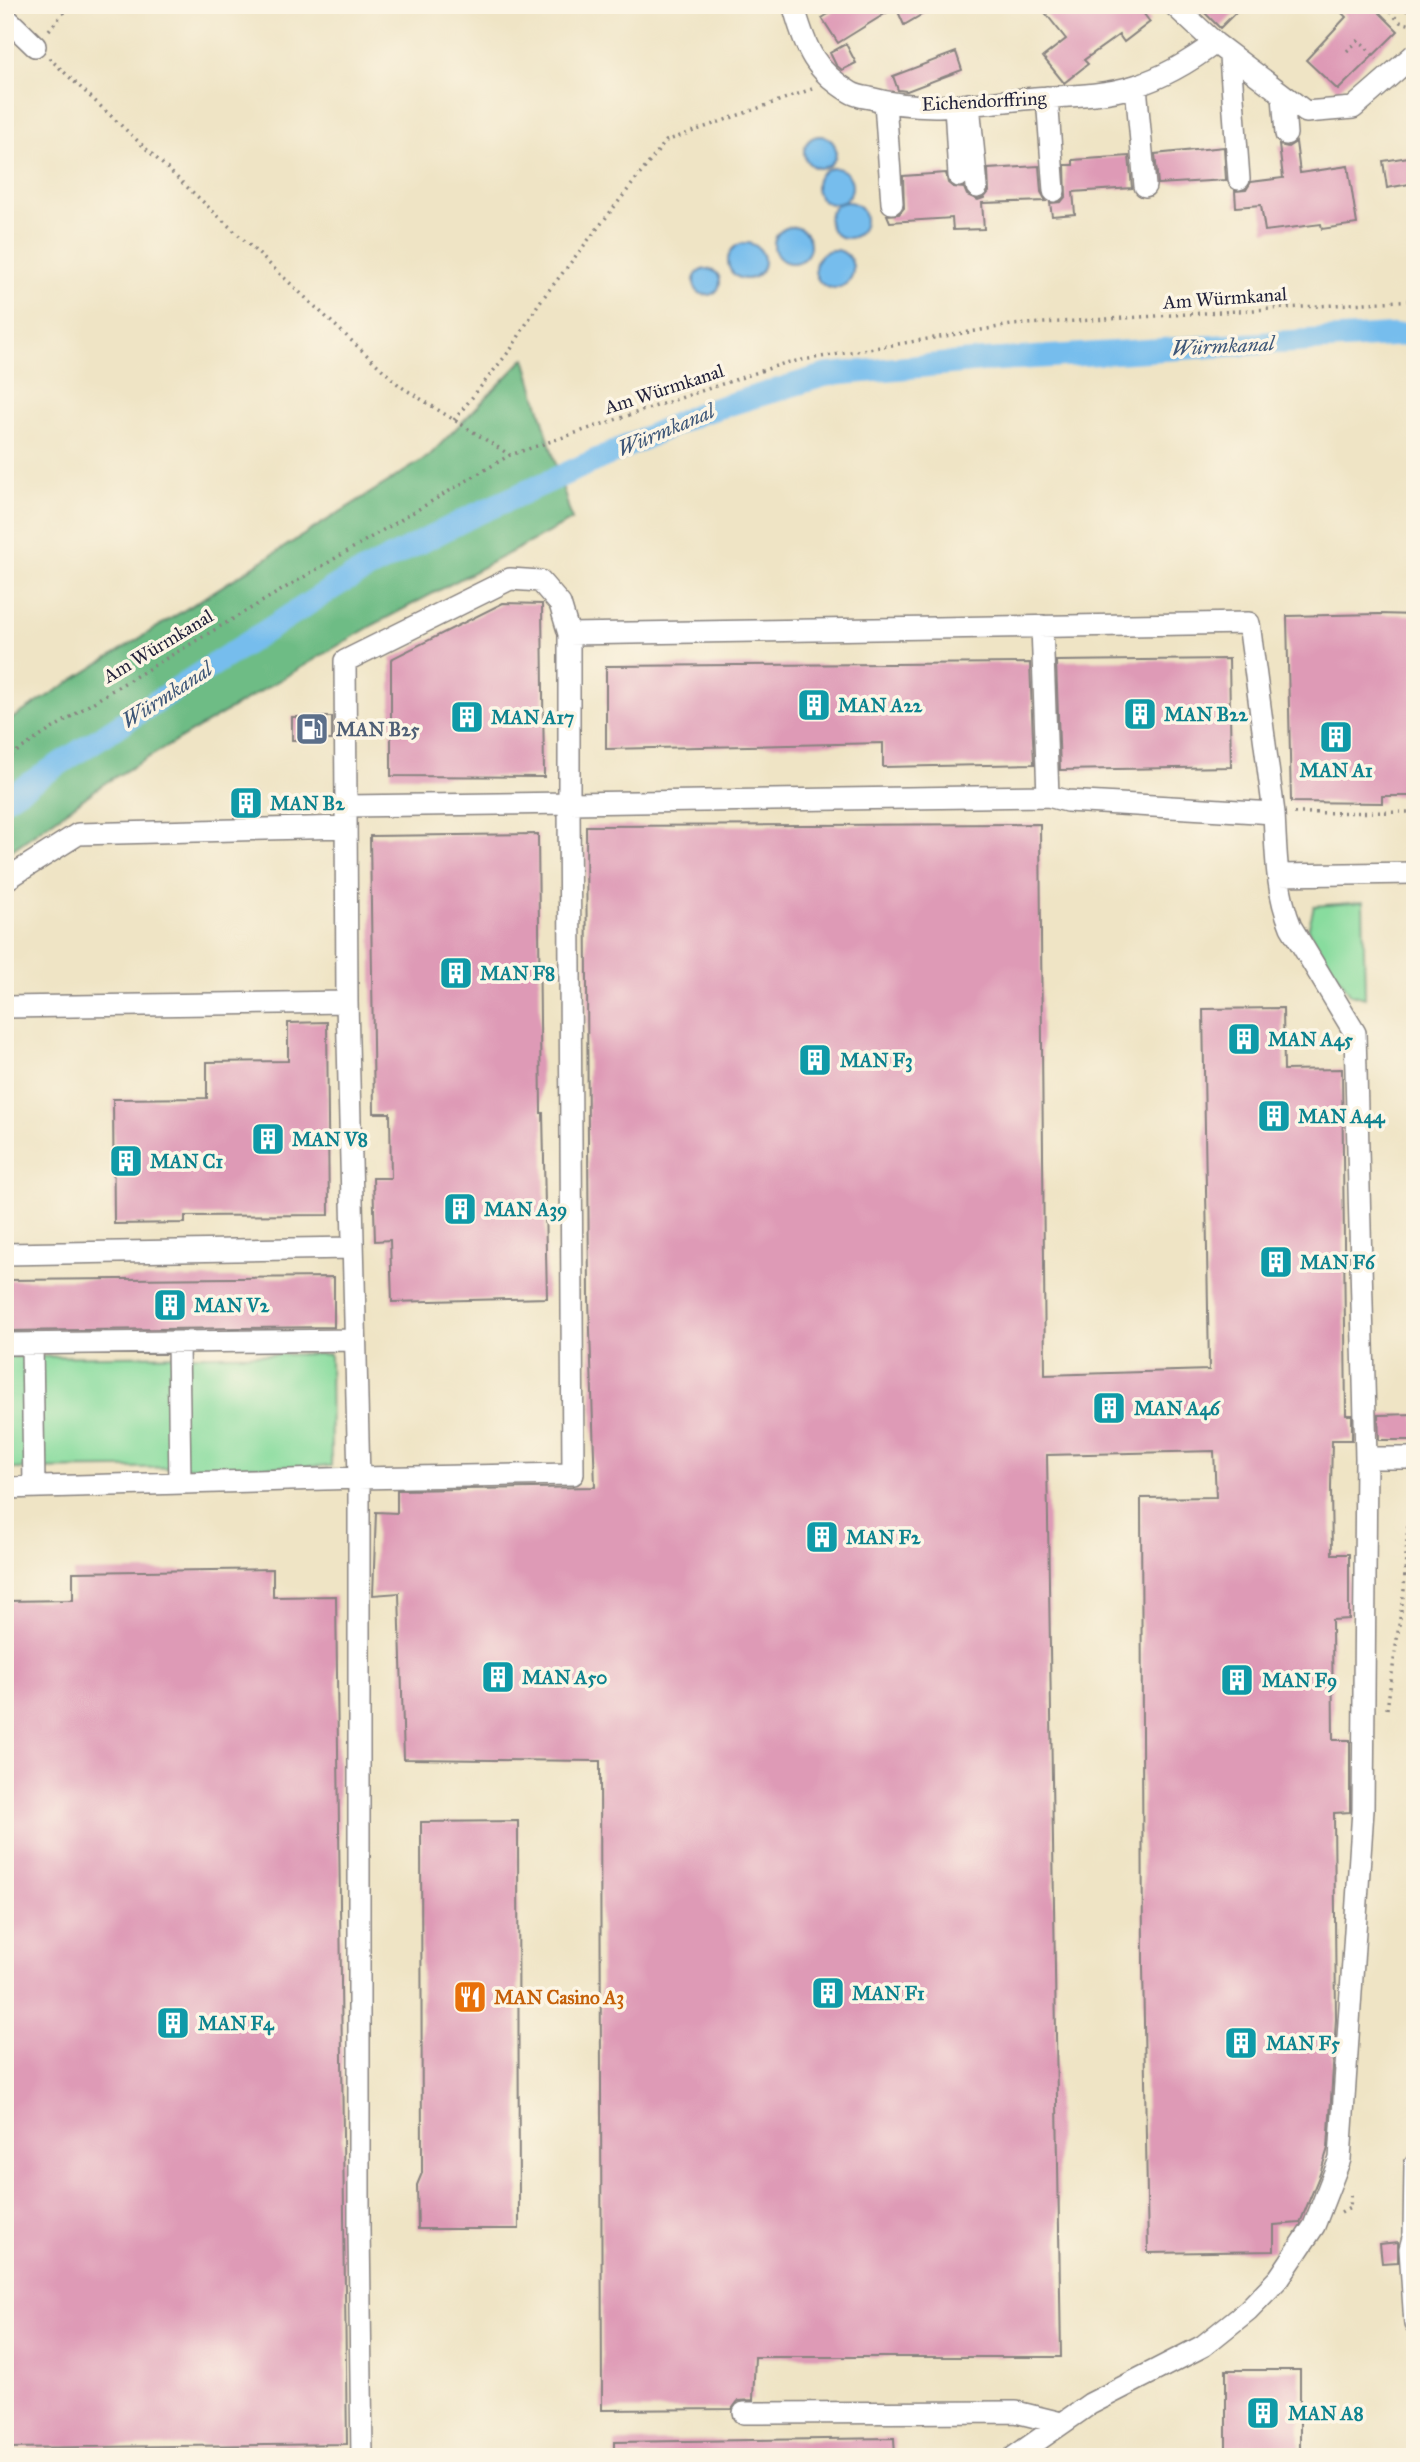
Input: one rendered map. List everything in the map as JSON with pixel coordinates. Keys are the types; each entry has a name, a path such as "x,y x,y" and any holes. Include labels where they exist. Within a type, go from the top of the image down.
{"street":[{"name":"Eichendorffring","path":"796,5 795,11 805,46 822,71 852,93 885,102 923,106 1109,92 1136,86 1222,50"},
{"path":"1174,5 1222,50 1306,112 1353,108 1414,58"},
{"path":"5,18 35,46"},
{"path":"1222,50 1239,179"},
{"path":"1136,86 1145,186"},
{"path":"1283,96 1286,134"},
{"path":"1054,97 1062,191"},
{"path":"885,102 892,203"},
{"path":"962,104 968,182"},
{"path":"5,1488 359,1478 573,1474 569,634 560,604 540,581 510,579 345,661 347,1002 359,1478 359,2229 362,2457"},
{"path":"569,634 1249,623 1274,813 1281,898 1291,928 1355,1033 1366,1458 1363,1810 1340,2159 1314,2226 1279,2278 1248,2310 1203,2346 1090,2404 1014,2457"},
{"path":"1042,626 1048,796"},
{"path":"5,880 78,834 569,803 1048,796 1067,801 1274,813"},
{"path":"1278,875 1415,873"},
{"path":"5,1007 347,1002"},
{"path":"5,1254 353,1248"},
{"path":"5,1344 355,1340"},
{"path":"178,1342 180,1483"},
{"path":"32,1344 34,1487"},
{"path":"1366,1458 1415,1458"},
{"path":"1415,2165 1415,2324"},
{"path":"744,2413 1016,2412 1061,2423"}],"path":[{"path":"70,5 35,46 400,386 510,455"},
{"path":"1380,10 1384,6 1400,22 1412,25 1415,20 1401,5"},
{"path":"1347,51 1359,40 1392,75"},
{"path":"454,420 511,349 539,303 666,141 835,81"},
{"name":"Am Würmkanal","path":"5,759 111,691 510,455 785,363 1011,325 1415,300"},
{"path":"1274,813 1415,812"},
{"path":"1387,1709 1404,1590 1410,1488 1415,1488"},
{"path":"1335,2213 1350,2208 1352,2185"}],"green space":[{"path":"525,358 572,520 373,625 105,783 5,855 5,723 429,456"},
{"path":"1363,902 1365,998 1350,994 1308,930 1314,906"},
{"path":"330,1354 331,1466 5,1469 5,1357"}],"water":[{"path":"820,136 832,140 836,152 832,164 820,168 808,164 804,152 808,140"},
{"path":"834,168 846,174 852,186 846,198 834,204 822,198 816,186 822,174"},
{"path":"847,202 859,208 865,220 859,232 847,238 835,232 829,220 835,208"},
{"path":"792,227 805,232 810,245 805,258 792,263 779,258 774,245 779,232"},
{"path":"746,243 759,248 764,261 759,274 746,279 733,274 728,261 733,248"},
{"path":"834,250 848,255 853,269 848,283 834,288 820,283 815,269 820,255"},
{"path":"707,269 716,273 720,282 716,291 707,295 698,291 694,282 698,273"}],"building":[{"path":"843,5 938,5 904,25 896,7 838,43 822,18"},
{"path":"1039,5 1137,5 1150,22 1124,42 1119,35 1084,60 1088,64 1064,83 1043,57 1066,39"},
{"path":"1197,5 1243,5 1220,28"},
{"path":"1334,5 1372,5 1398,31 1338,90 1306,60 1346,17"},
{"path":"846,44 856,63 842,70 830,53"},
{"path":"956,52 962,70 907,91 898,90 893,76"},
{"path":"1296,142 1300,173 1348,166 1357,224 1322,229 1321,224 1265,231 1261,205 1236,207 1235,191 1246,190 1251,182 1283,178 1279,145 1288,147"},
{"path":"1224,147 1226,180 1158,184 1155,154"},
{"path":"1129,156 1132,188 1073,192 1075,214 1052,216 1050,203 1061,202 1066,196 1065,165 1073,165 1073,160"},
{"path":"1415,156 1415,183 1387,188 1383,161"},
{"path":"1039,166 1041,192 1046,201 982,203 984,229 953,230 952,218 890,222 887,215 899,214 904,208 903,176 946,173 948,183 953,187 964,188 967,195 978,200 989,192 988,169"},
{"name":"MAN A17","path":"503,603 542,604 544,777 391,776 391,659"},
{"name":"MAN A1","path":"1415,615 1415,796 1382,796 1382,803 1291,802 1287,616"},
{"name":"MAN B22","path":"1229,659 1231,767 1060,770 1056,661"},
{"name":"MAN A22","path":"1030,663 1034,764 883,767 883,743 606,749 606,666"},
{"name":"MAN B25","path":"292,717 332,717 332,740 292,740"},
{"name":"MAN B2","path":"255,793 255,813 238,813 238,794"},
{"path":"1040,824 1045,1375 1209,1370 1203,1009 1283,1008 1284,1070 1342,1069 1346,1415 1352,1415 1352,1440 1332,1440 1332,1554 1349,1554 1349,1619 1332,1620 1333,1740 1350,1740 1350,1812 1334,1813 1336,2019 1328,2148 1300,2223 1274,2225 1274,2251 1148,2253 1143,1965 1141,1498 1216,1497 1214,1451 1047,1455 1061,2357 755,2357 753,2400 738,2401 732,2409 602,2410 600,1761 404,1759 399,1593 373,1595 376,1512 397,1513 397,1490 595,1487 589,1299 586,826"},
{"name":"MAN F8","path":"538,834 541,1113 547,1298 392,1302 390,1240 375,1241 373,1178 391,1178 390,1113 374,1113 370,836"},
{"name":"MAN V8","path":"327,1022 329,1215 185,1216 185,1223 114,1224 113,1099 207,1098 207,1062 288,1061 288,1023"},
{"name":"MAN V2","path":"334,1277 334,1327 5,1331 5,1280"},
{"path":"1415,1414 1415,1440 1379,1440 1378,1415"},
{"name":"MAN F4","path":"273,1569 273,1597 336,1596 347,2444 5,2448 5,1601 73,1600 73,1572"},
{"name":"MAN Casino A3","path":"518,1821 519,2229 418,2229 417,2185 422,2173 421,1822"},
{"path":"1398,2242 1398,2262 1382,2263 1380,2244"},
{"name":"MAN A8","path":"1226,2370 1300,2370 1300,2457 1226,2457"},
{"path":"894,2438 895,2457 615,2457 615,2442"}],"waterway":[{"name":"Würmkanal","path":"5,799 339,584 472,516 698,414 826,375 977,361 1415,334"}],"place":[{"name":"MAN A22","path":"814,705"},
{"name":"MAN B22","path":"1140,714"},
{"name":"MAN A17","path":"467,717"},
{"name":"MAN B25","path":"312,729"},
{"name":"MAN A1","path":"1336,737"},
{"name":"MAN B2","path":"246,803"},
{"name":"MAN F8","path":"456,973"},
{"name":"MAN A45","path":"1244,1039"},
{"name":"MAN F3","path":"815,1060"},
{"name":"MAN A44","path":"1274,1116"},
{"name":"MAN V8","path":"268,1139"},
{"name":"MAN C1","path":"126,1161"},
{"name":"MAN A39","path":"460,1209"},
{"name":"MAN F6","path":"1276,1262"},
{"name":"MAN V2","path":"170,1305"},
{"name":"MAN A46","path":"1109,1408"},
{"name":"MAN F2","path":"822,1537"},
{"name":"MAN A50","path":"498,1677"},
{"name":"MAN F9","path":"1237,1680"},
{"name":"MAN F1","path":"828,1993"},
{"name":"MAN Casino A3","path":"470,1997"},
{"name":"MAN F4","path":"173,2023"},
{"name":"MAN F5","path":"1241,2043"},
{"name":"MAN A8","path":"1263,2413"}]}
